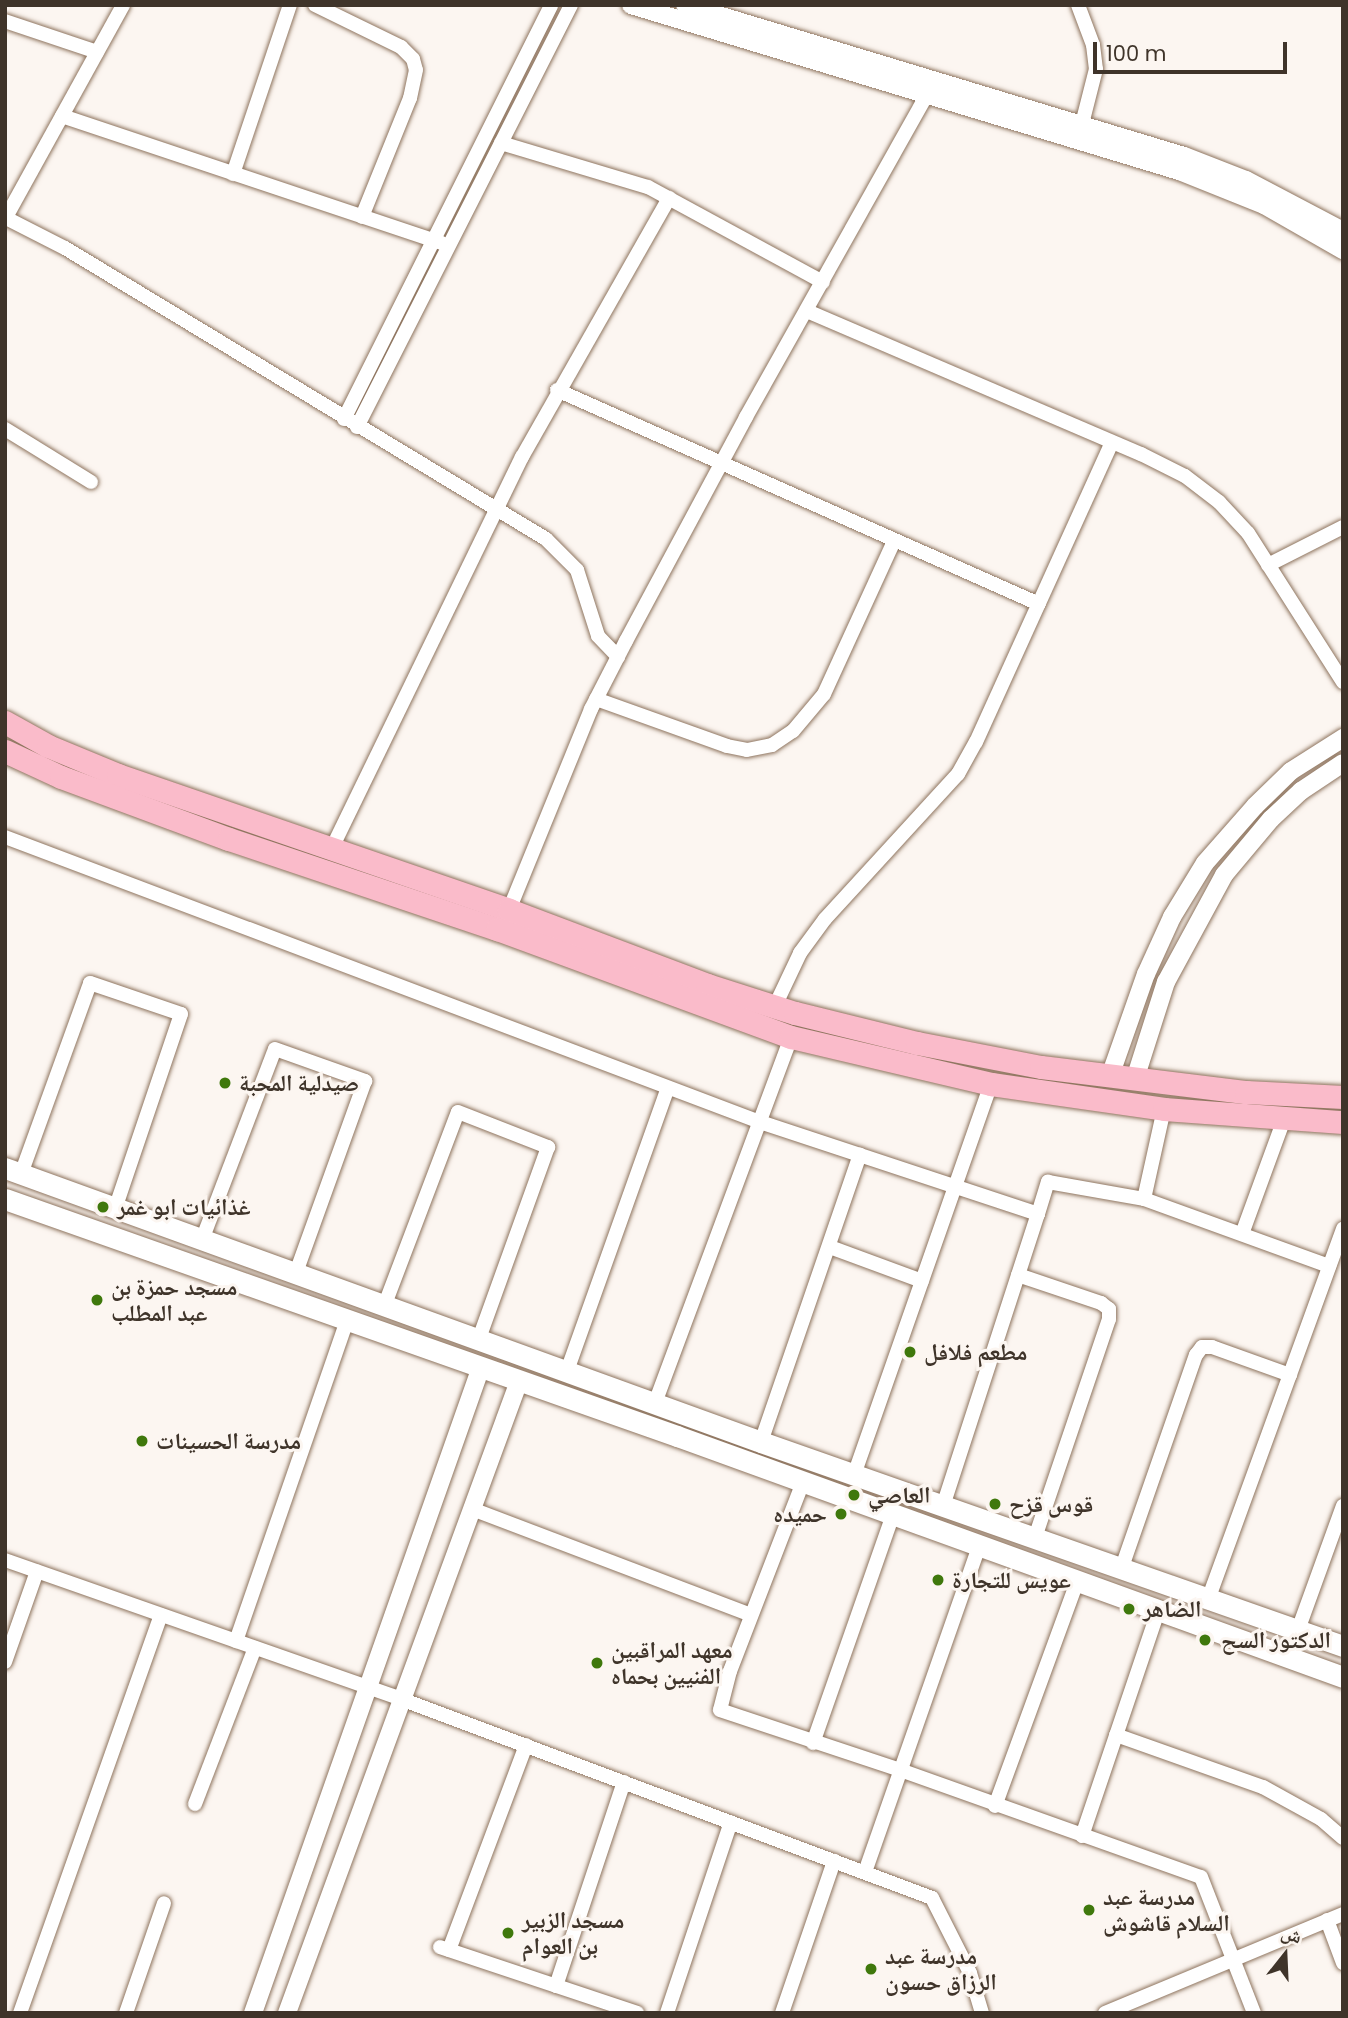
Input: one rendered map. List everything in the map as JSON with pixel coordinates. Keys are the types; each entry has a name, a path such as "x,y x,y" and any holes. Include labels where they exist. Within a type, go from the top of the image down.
{"main road":[{"path":"5,722 48,746 118,775 509,910 707,985 775,1006 917,1043 1041,1067 1246,1092 1343,1097"},
{"path":"5,751 61,777 229,839 498,929 792,1037 991,1084 1164,1109 1343,1122"},
{"path":"13,1171 761,1442 1343,1646"},
{"path":"5,1199 1343,1677"}],"street":[{"path":"123,5 6,218 65,248 546,539 568,559 583,583 598,636 618,657"},
{"path":"233,174 290,5"},
{"path":"315,5 401,47 413,59 416,70 410,98 362,217"},
{"path":"351,423 433,241 551,5"},
{"path":"351,423 449,246 571,5"},
{"path":"631,5 929,88 1082,124 1227,172 1343,231"},
{"path":"685,5 1212,182 1264,205 1343,250"},
{"path":"1077,5 1093,44 1096,69 1082,124"},
{"path":"5,22 97,52"},
{"path":"509,910 596,699 720,465 929,88"},
{"path":"62,117 449,246"},
{"path":"501,143 633,182 669,198 823,282"},
{"path":"332,848 495,508 558,390 669,198"},
{"path":"807,311 1185,476 1219,502 1248,533 1343,682"},
{"path":"558,390 720,465 1039,604"},
{"path":"5,429 91,482"},
{"path":"775,1006 800,953 825,919 958,774 976,742 1112,442"},
{"path":"1268,565 1343,527"},
{"path":"596,699 727,747 747,750 772,745 793,731 824,694 894,541"},
{"path":"1110,1076 1146,974 1172,917 1205,863 1255,806 1291,771 1343,738"},
{"path":"1135,1079 1148,1031 1166,982 1224,875 1278,812 1301,791 1343,763"},
{"path":"5,837 760,1122 1038,1214"},
{"path":"13,1171 90,983 181,1014 115,1209"},
{"path":"655,1403 792,1037"},
{"path":"202,1240 275,1049 365,1081 296,1273"},
{"path":"854,1475 991,1084"},
{"path":"567,1371 668,1088"},
{"path":"1144,1199 1164,1109"},
{"path":"385,1304 458,1112 548,1147 479,1339"},
{"path":"1242,1234 1284,1119"},
{"path":"761,1442 860,1155"},
{"path":"943,1506 1048,1182 1144,1199 1329,1266"},
{"path":"1209,1597 1343,1229"},
{"path":"830,1247 922,1281"},
{"path":"1018,1275 1101,1303 1109,1310 1109,1319 1035,1537"},
{"path":"236,1641 347,1320"},
{"path":"1122,1567 1196,1355 1202,1347 1212,1347 1290,1375"},
{"path":"253,2013 481,1367"},
{"path":"287,2013 519,1381"},
{"path":"803,1482 730,1671 720,1710 903,1771 995,1806 1201,1877 1254,2013"},
{"path":"1297,1630 1343,1506"},
{"path":"472,1509 751,1615"},
{"path":"813,1742 893,1515"},
{"path":"865,1872 903,1771 979,1546"},
{"path":"5,1560 401,1699 932,1898 970,1973 982,2013"},
{"path":"5,1662 37,1571"},
{"path":"995,1806 1077,1581"},
{"path":"1082,1836 1158,1611"},
{"path":"20,2013 161,1615"},
{"path":"195,1804 255,1648"},
{"path":"1116,1735 1263,1787 1321,1819 1343,1838"},
{"path":"526,1745 444,1949 638,2013"},
{"path":"556,1986 624,1782"},
{"path":"667,2013 731,1822"},
{"path":"782,2013 834,1861"},
{"path":"125,2013 164,1903"},
{"path":"1105,2013 1139,2006 1233,1959 1343,1913"},
{"path":"1327,1920 1343,1963"}],"place":[{"name":"صيدلية المحبة","path":"225,1083"},
{"name":"غذائيات ابو غمر","path":"103,1207"},
{"name":"مسجد حمزة بن عبد المطلب","path":"97,1300"},
{"name":"مطعم فلافل","path":"910,1352"},
{"name":"مدرسة الحسينات","path":"142,1441"},
{"name":"العاصي","path":"854,1495"},
{"name":"قوس قزح","path":"995,1504"},
{"name":"حميده","path":"841,1514"},
{"name":"عويس للتجارة","path":"938,1580"},
{"name":"الضاهر","path":"1129,1609"},
{"name":"الدكتور السح","path":"1205,1640"},
{"name":"معهد المراقبين الفنيين بحماه","path":"597,1663"},
{"name":"مدرسة عبد السلام قاشوش","path":"1089,1910"},
{"name":"مسجد الزبير بن العوام","path":"508,1933"},
{"name":"مدرسة عبد الرزاق حسون","path":"871,1969"}]}
